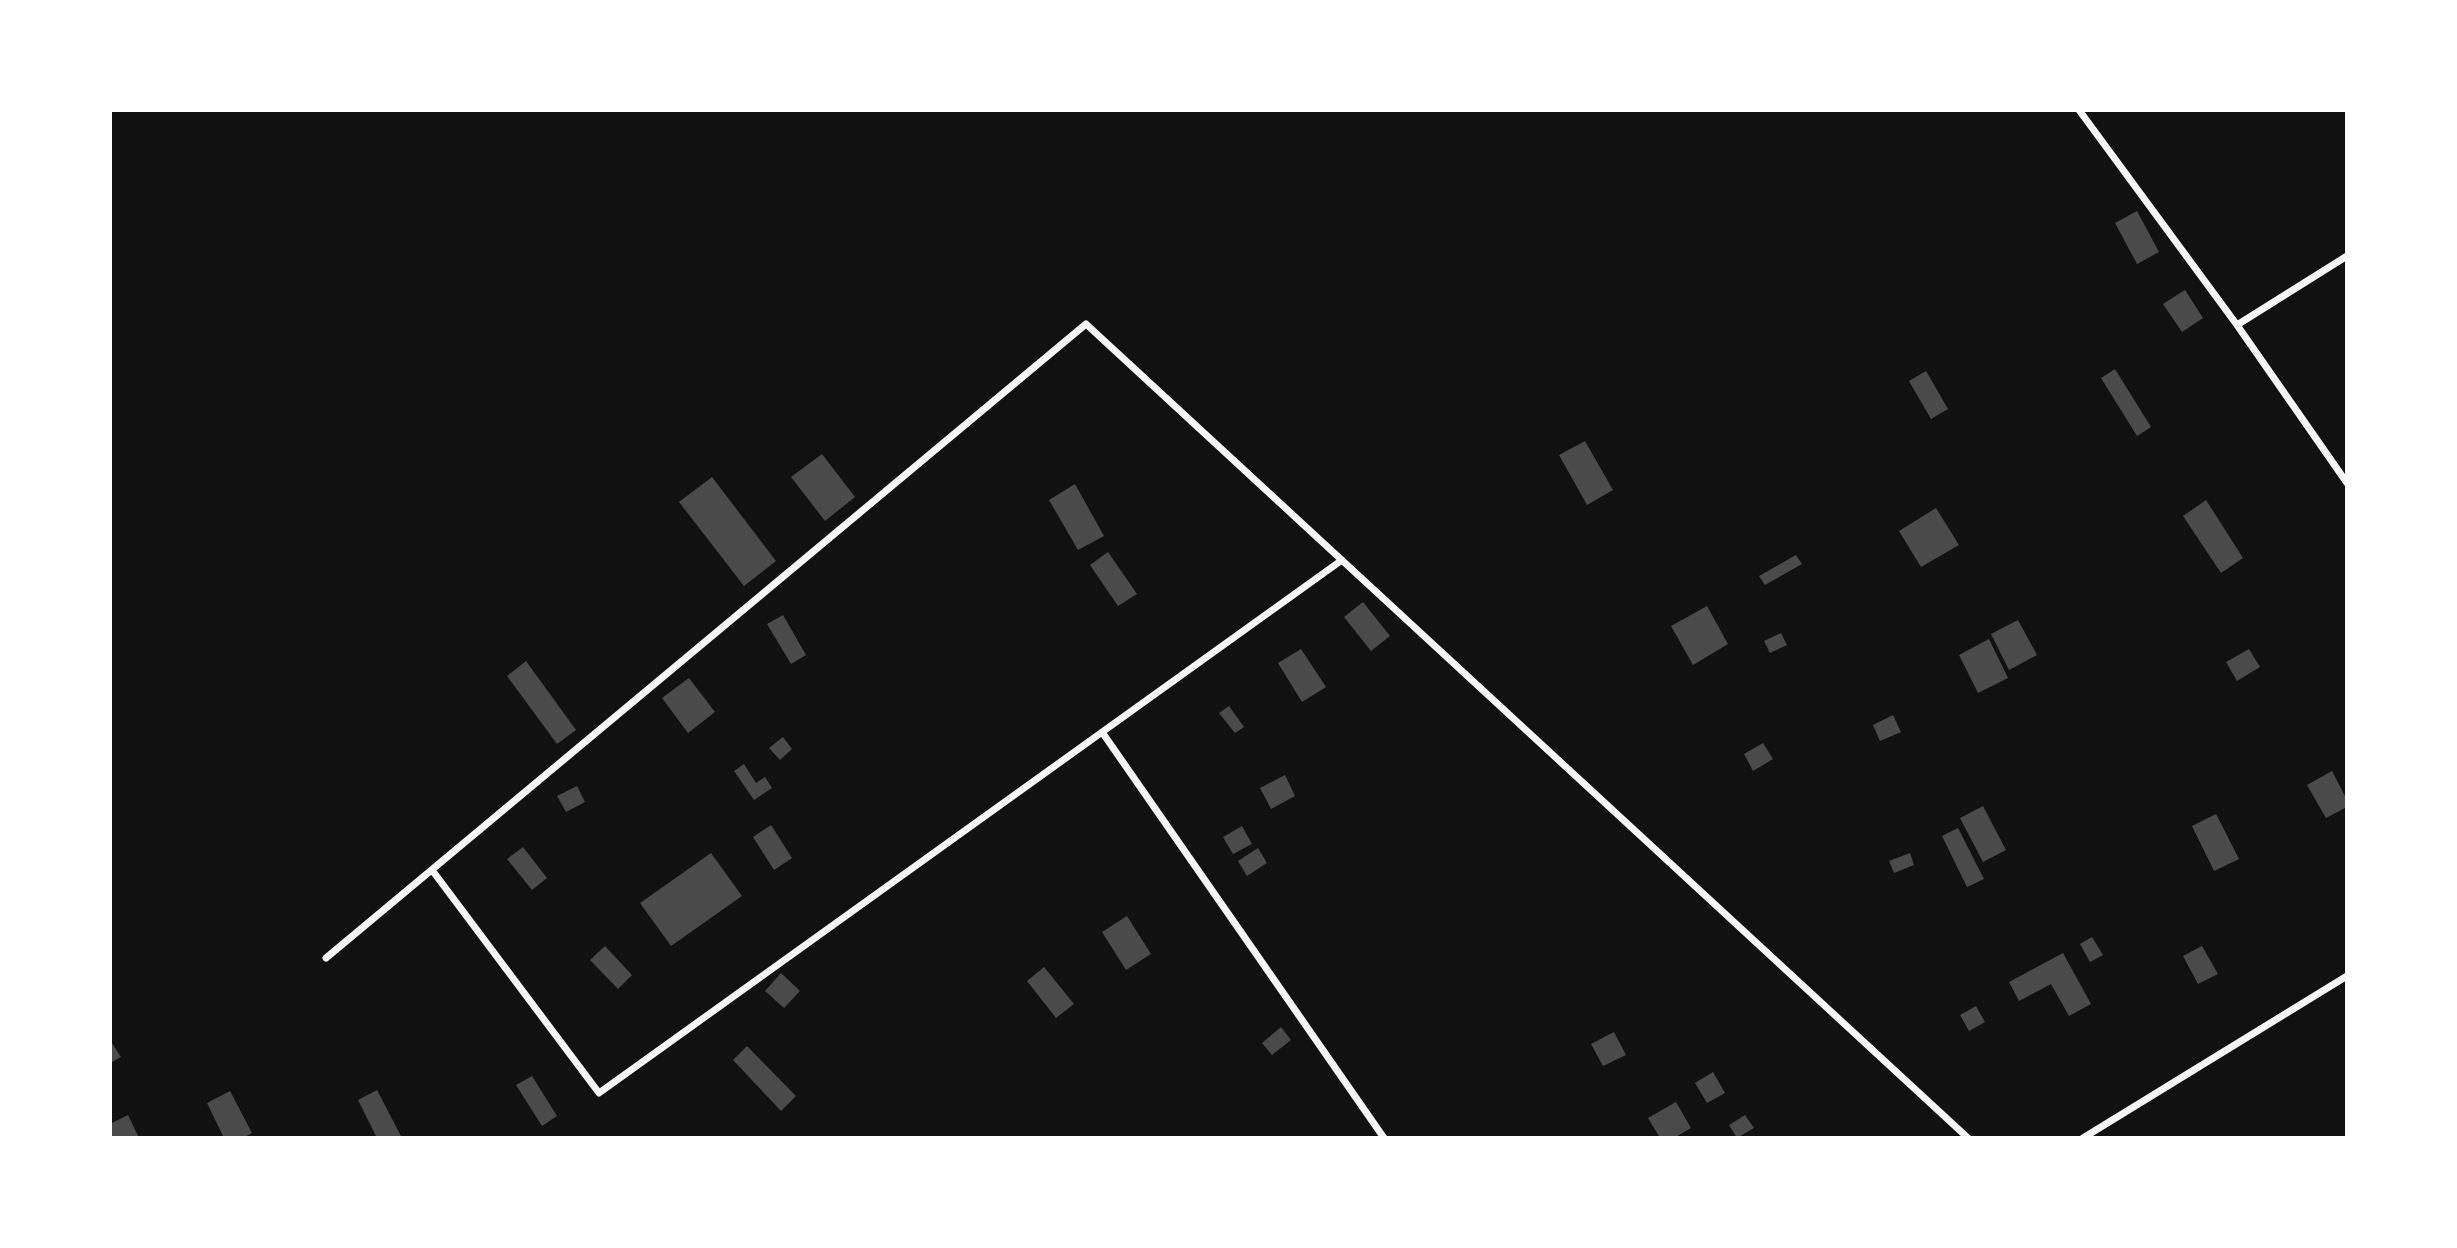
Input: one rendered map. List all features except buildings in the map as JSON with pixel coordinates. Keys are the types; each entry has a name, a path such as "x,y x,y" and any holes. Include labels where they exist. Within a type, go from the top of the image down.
{"street":[{"path":"2079,110 2237,325 2347,483"},
{"path":"2237,325 2347,256"},
{"path":"326,958 1086,324 1968,1138"},
{"path":"432,870 600,1093 1342,560"},
{"path":"1102,732 1384,1138"},
{"path":"2084,1138 2347,976"}]}
